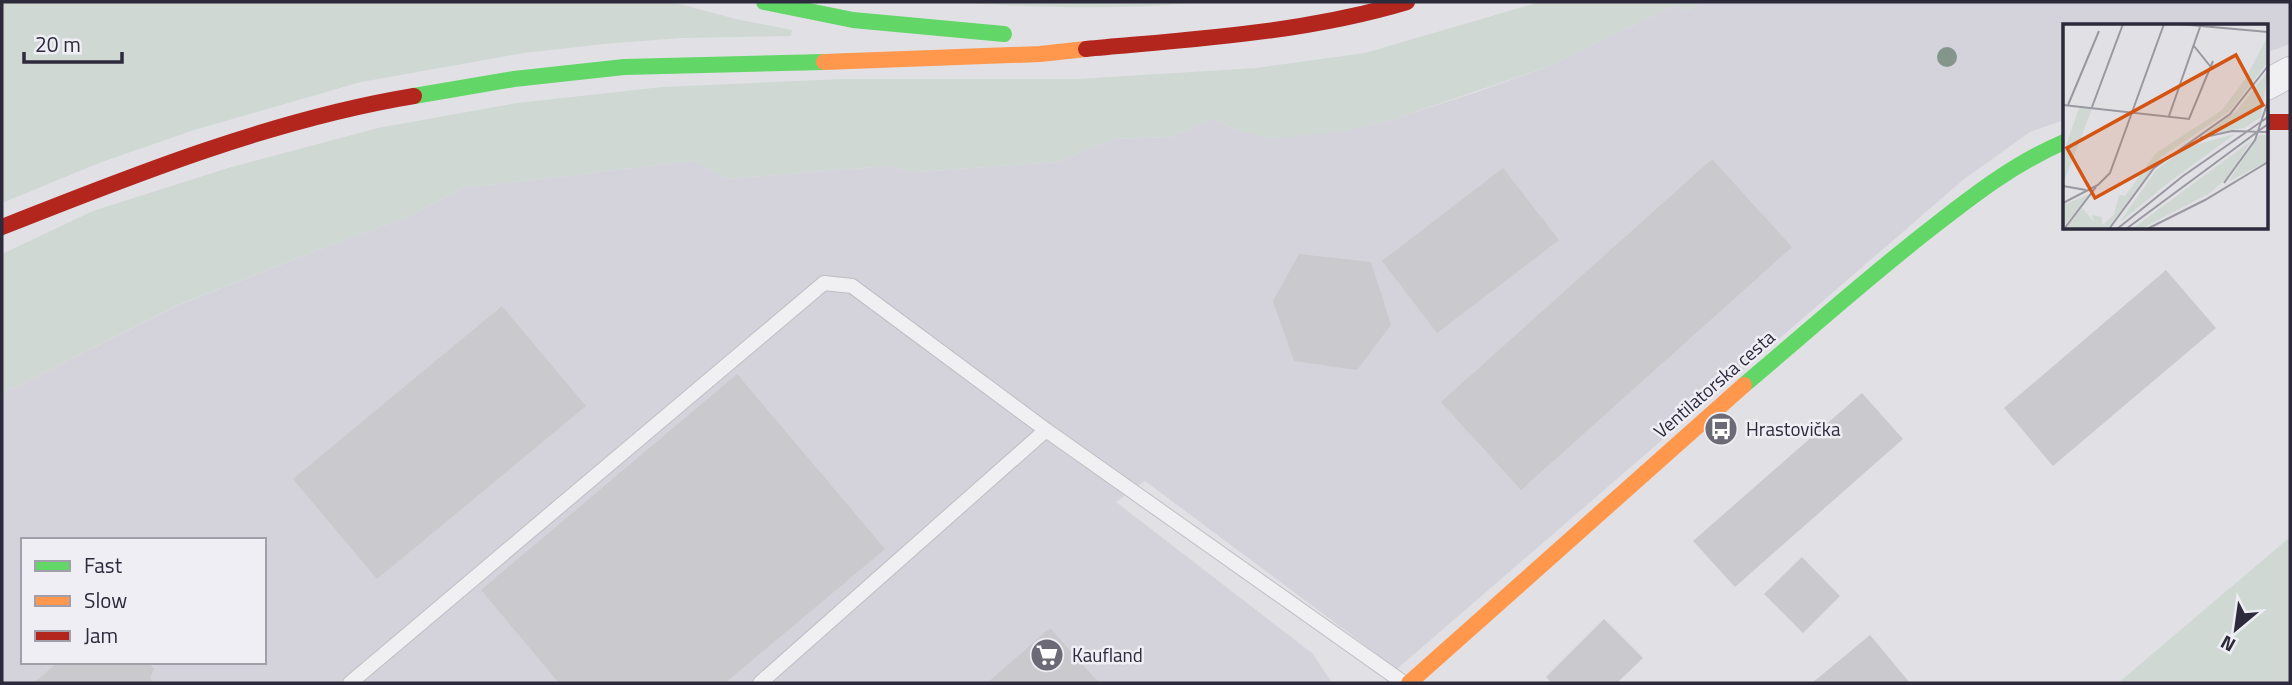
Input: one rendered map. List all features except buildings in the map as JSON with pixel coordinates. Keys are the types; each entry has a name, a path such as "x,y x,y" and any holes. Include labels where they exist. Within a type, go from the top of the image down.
{"main road":[{"path":"764,2 863,20 1015,35"},
{"path":"2,227 125,177 289,125 401,98 514,79 624,66 1040,54 1242,34 1370,12 1407,2"},
{"path":"1053,36 1154,38 1242,34"},
{"path":"2268,122 2290,122"},
{"name":"Ventilatorska cesta","path":"1409,683 1697,425 1894,258 1995,178 2038,153 2063,142"}],"street":[{"path":"2268,84 2290,72"}],"lane":[{"path":"350,683 824,283 852,286 1046,430 1404,683"},
{"path":"760,683 1046,430"}],"shaded area":[{"path":"2,2 672,2 792,30 791,36 681,38 524,53 361,82 194,130 99,163 2,203"},
{"path":"949,2 1199,2 1043,7"},
{"path":"1540,2 1702,2 1686,11 1675,5 1550,66 1394,119 1342,131 1273,139 1245,133 1210,119 1171,137 1113,139 1057,162 918,172 888,166 727,179 694,161 462,188 411,216 178,305 2,394 2,254 93,211 228,168 378,128 517,103 662,87 843,79 1078,79 1256,68 1365,53"},
{"path":"1702,2 2290,2 2290,44 2268,52 2268,24 2063,24 2063,120 2030,132 1963,180 1397,669 1145,481 1116,502 1312,653 1332,683 2,683 2,394 179,305 411,216 462,188 694,161 727,179 888,166 918,172 1057,162 1113,139 1171,137 1210,119 1245,133 1342,131 1394,119 1550,66 1675,5 1686,11"},
{"path":"2290,537 2290,683 2118,683"}],"traffic: fast":[{"path":"764,2 853,20 1004,34"},
{"path":"414,96 514,79 624,67 824,62"},
{"path":"1744,385 1885,265 1965,202 2012,169 2063,142"}],"traffic: slow":[{"path":"824,62 1040,54 1086,49"},
{"path":"1409,683 1744,385"}],"traffic: jam":[{"path":"1086,49 1288,28 1368,13 1407,2"},
{"path":"2,227 153,169 257,134 361,106 414,96"},
{"path":"2268,122 2290,122"}],"place":[{"name":"Hrastovička","path":"1721,429"},
{"name":"Kaufland","path":"1047,655"}]}
